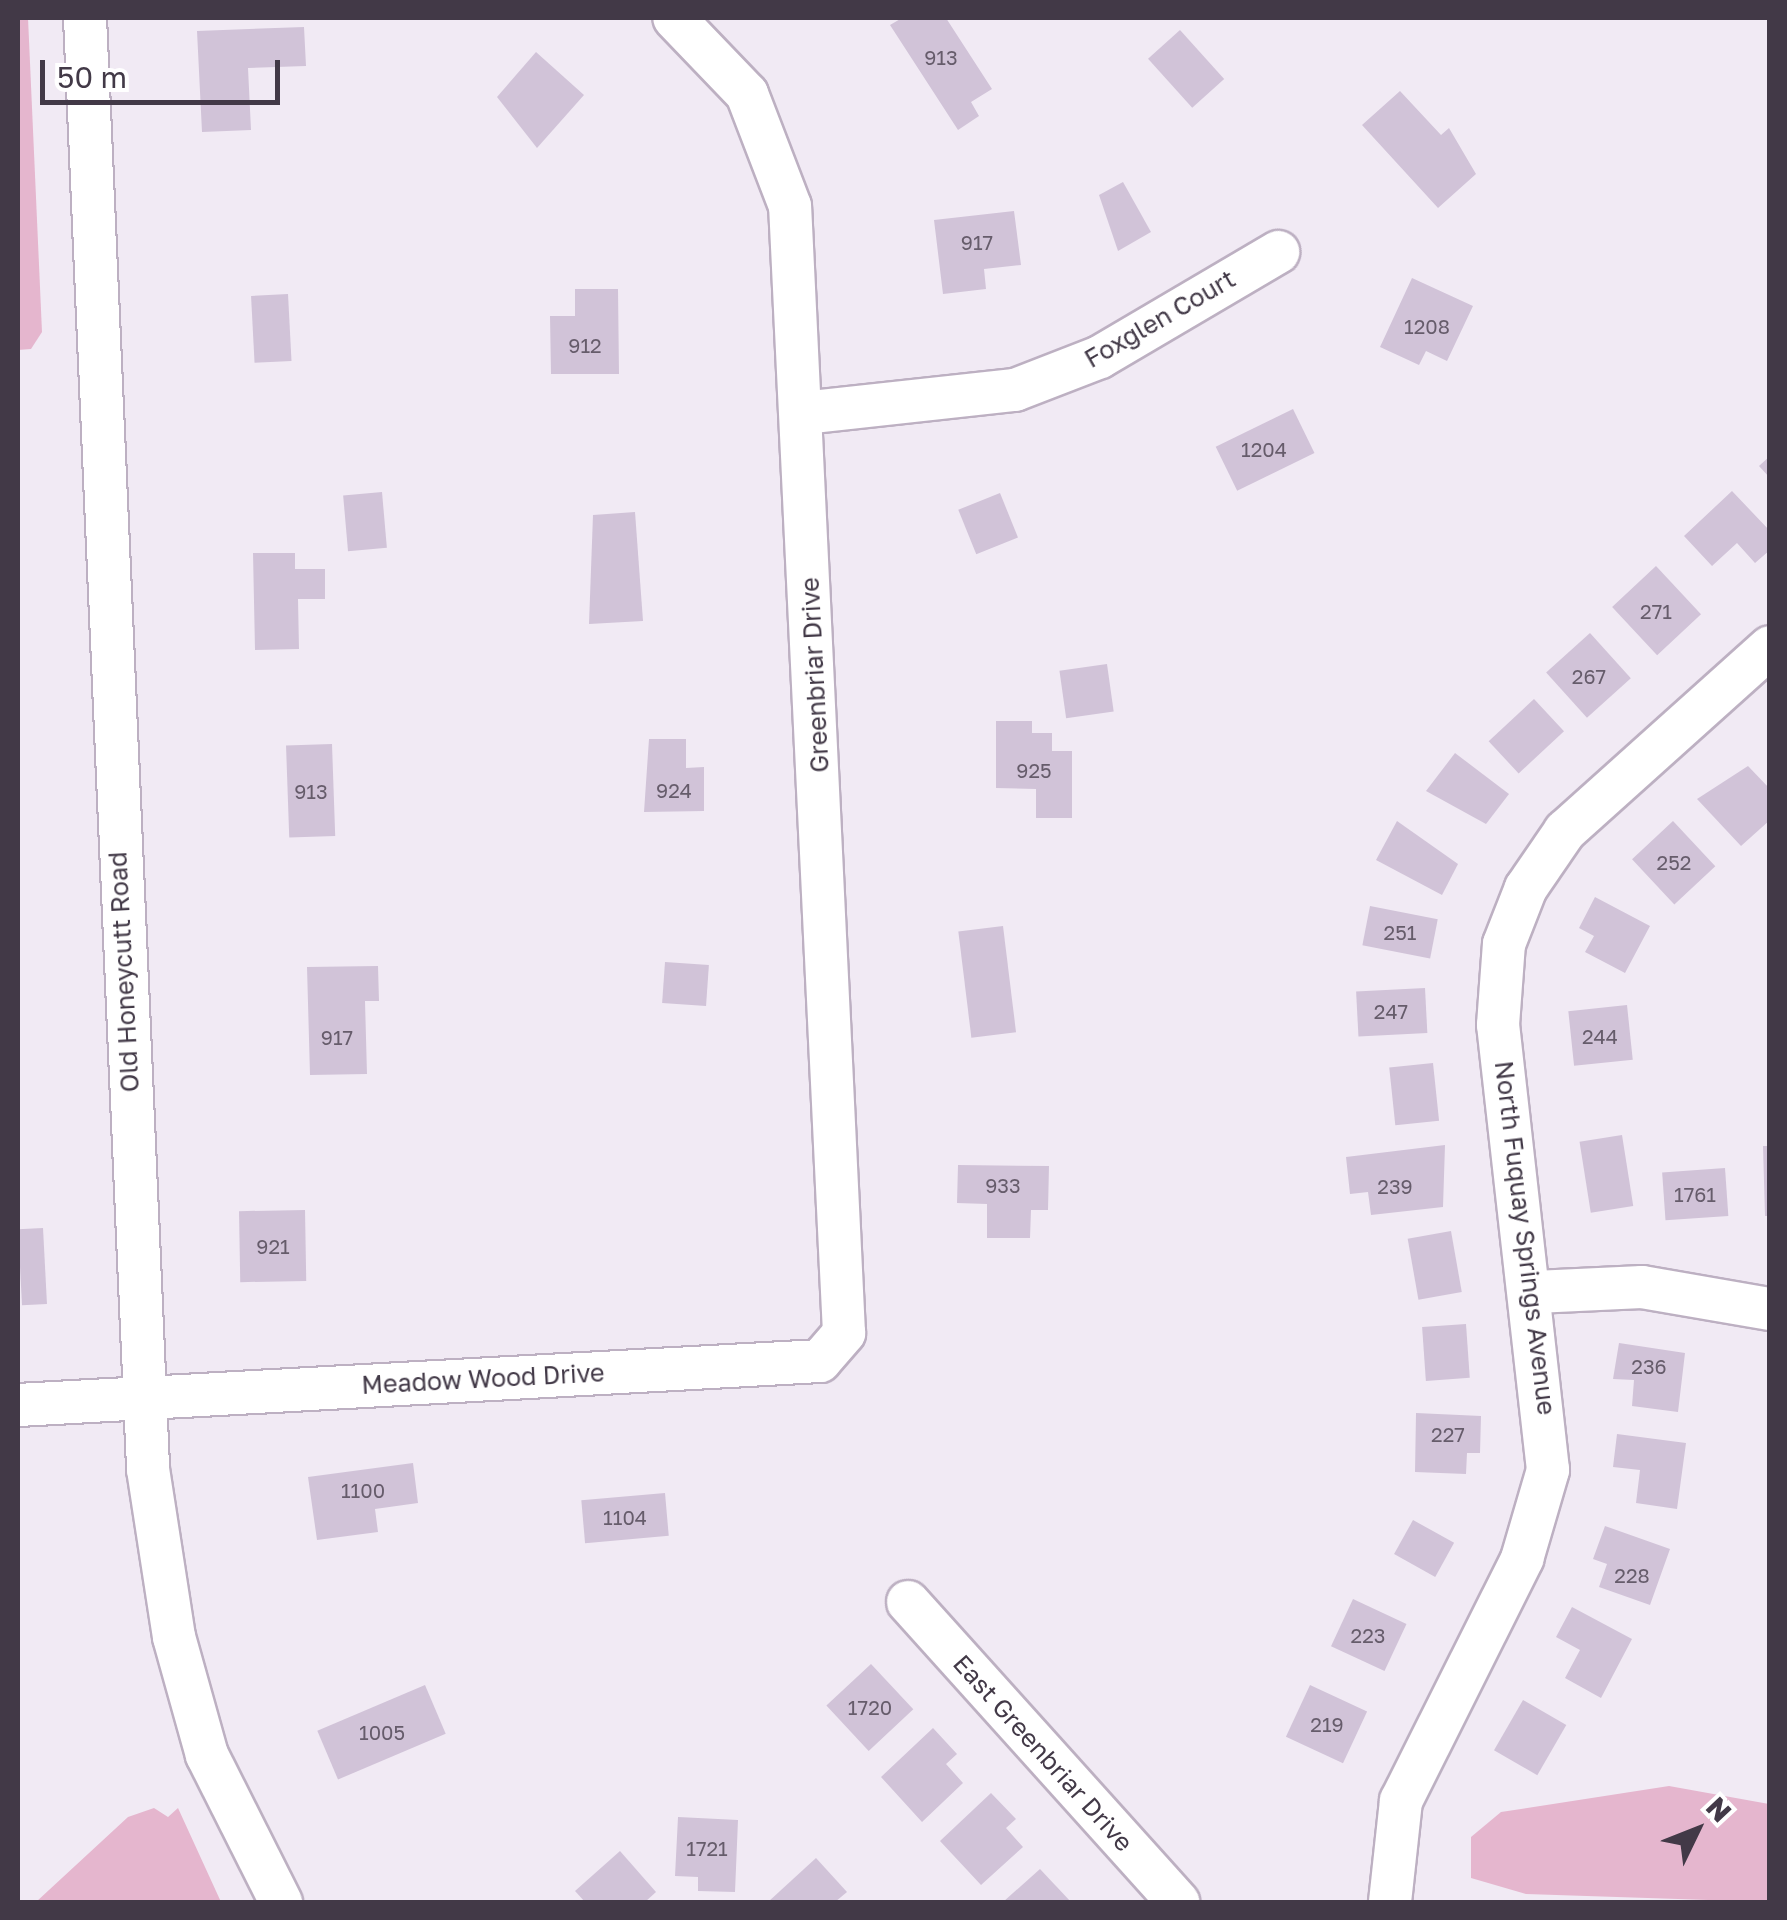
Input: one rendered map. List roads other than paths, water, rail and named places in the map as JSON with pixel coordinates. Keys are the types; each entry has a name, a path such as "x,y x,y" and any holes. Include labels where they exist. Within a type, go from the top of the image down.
{"street":[{"name":"Old Honeycutt Road","path":"86,18 155,1537 186,1686 227,1803 281,1902"},
{"name":"Greenbriar Drive","path":"674,18 747,94 781,169 803,413 844,1302 844,1334 820,1361"},
{"name":"Foxglen Court","path":"803,413 1015,390 1100,357 1278,252"},
{"name":"North Fuquay Springs Avenue","path":"1390,1902 1401,1801 1537,1525 1549,1437 1535,1292 1498,1025 1512,917 1565,831 1766,658"},
{"path":"1535,1292 1642,1288 1770,1309"},
{"name":"Meadow Wood Drive","path":"18,1405 820,1361"},
{"name":"East Greenbriar Drive","path":"908,1602 1178,1902"}]}
